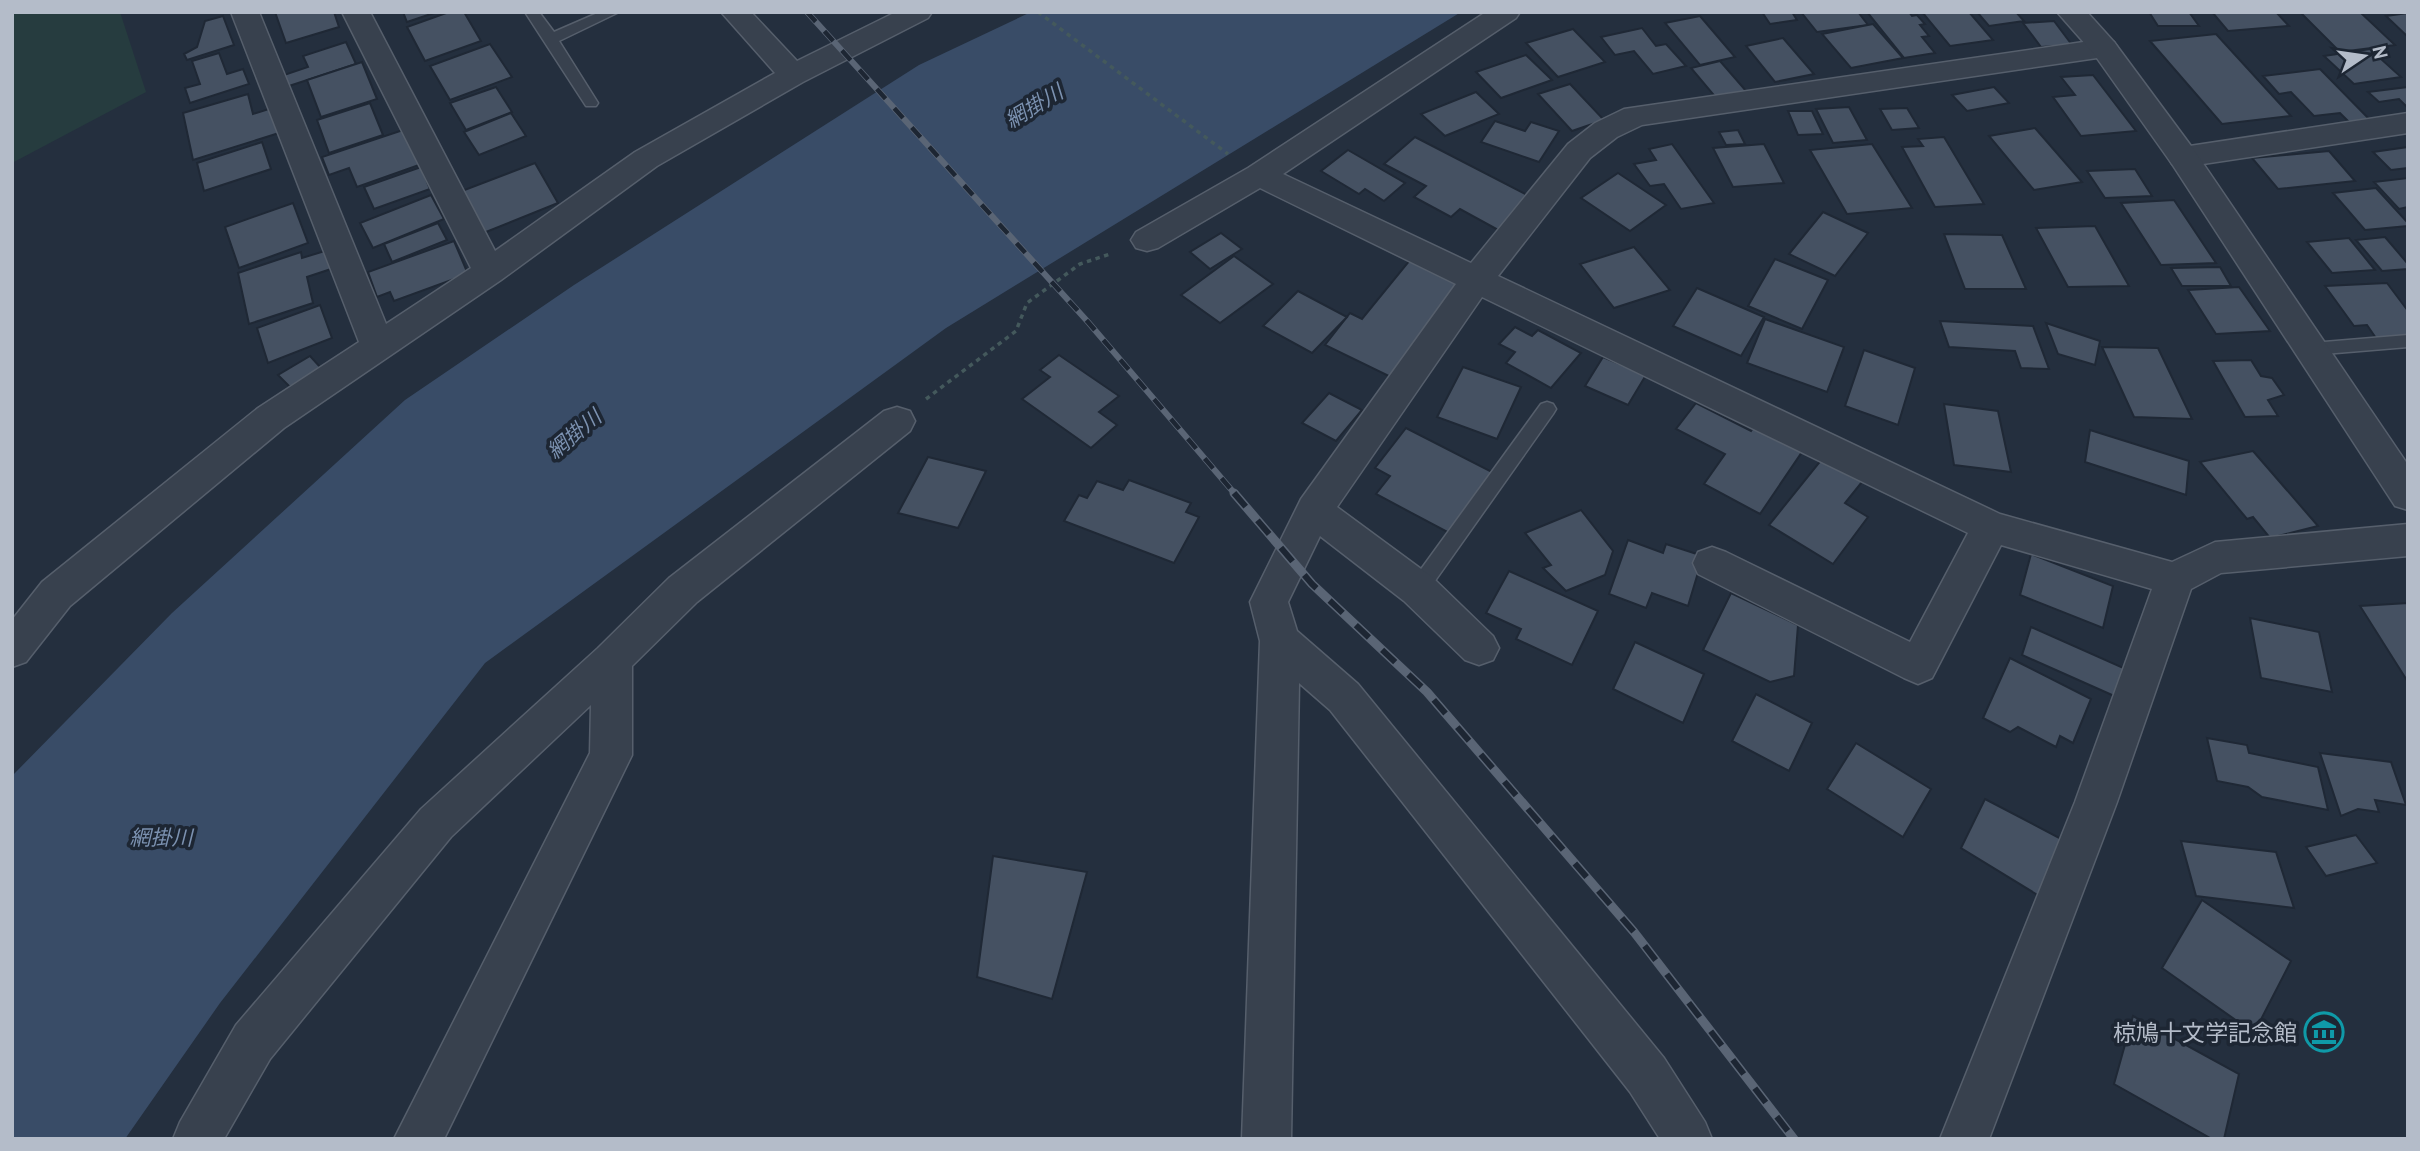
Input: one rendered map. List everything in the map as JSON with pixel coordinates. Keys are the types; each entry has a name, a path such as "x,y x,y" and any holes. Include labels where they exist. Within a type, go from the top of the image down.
{"street":[{"path":"245,12 378,346"},
{"path":"356,12 489,272"},
{"path":"735,12 793,75"},
{"path":"12,650 56,594 271,418 489,272 646,159 793,75 868,22 918,12"},
{"path":"1147,240 1247,167 1506,12"},
{"path":"2071,12 2104,48 2183,157 2408,495"},
{"path":"1266,1139 1280,641 1269,602 1314,510 1477,279 1579,151 1606,130 1635,116 2104,48"},
{"path":"2183,157 2408,123"},
{"path":"1247,167 1991,527 2175,579"},
{"path":"197,1139 253,1042 436,823 612,660 683,590 897,421"},
{"path":"1314,510 1418,589 1479,648"},
{"path":"1712,563 1918,666 1991,527"},
{"path":"1964,1139 2096,802 2175,579 2215,558 2408,540"},
{"path":"1280,641 1344,697 1647,1075 1688,1139"},
{"path":"418,1139 611,755 612,660"}],"lane":[{"path":"532,12 591,103"},
{"path":"551,39 612,12"},
{"path":"2312,349 2408,341"},
{"path":"1418,589 1547,410"}],"path":[{"path":"1038,12 1247,167"},
{"path":"897,421 1016,331 1027,303 1080,264"}],"green space":[{"path":"12,12 120,12 146,92 12,163"}],"water":[{"name":"網掛川","path":"1031,12 1461,12 946,328 485,663 220,1003 125,1139 12,1139 12,776 172,613 405,400 574,285 919,65"}],"building":[{"path":"275,12 334,12 339,27 286,43"},
{"path":"403,12 437,12 407,22"},
{"path":"449,12 464,12 481,41 425,61 407,27"},
{"path":"1762,12 1792,12 1797,20 1770,24"},
{"path":"1801,12 1858,12 1868,25 1817,32"},
{"path":"1867,12 1909,12 1912,16 1917,15 1925,24 1920,25 1929,36 1922,37 1935,53 1904,58"},
{"path":"1922,12 1969,12 1993,40 1950,46"},
{"path":"1977,12 2016,12 2024,21 1989,26"},
{"path":"2149,12 2189,12 2199,26 2158,26"},
{"path":"2212,12 2276,12 2289,26 2228,31"},
{"path":"2300,12 2360,12 2395,45 2340,52"},
{"path":"2408,13 2408,37 2386,16"},
{"path":"223,16 234,45 187,60 184,54 197,47 205,21"},
{"path":"1700,16 1735,57 1700,65 1665,23"},
{"path":"2054,21 2072,45 2041,47 2023,23"},
{"path":"1873,24 1903,58 1851,68 1822,34"},
{"path":"1642,28 1656,46 1666,44 1686,66 1653,74 1634,51 1615,55 1601,37"},
{"path":"1573,29 1605,62 1558,77 1526,43"},
{"path":"2216,34 2291,116 2222,124 2150,41"},
{"path":"1783,38 1814,74 1775,82 1746,46"},
{"path":"346,42 356,64 286,87 281,76 308,67 303,56"},
{"path":"490,44 512,77 450,100 430,66"},
{"path":"2370,49 2401,77 2354,84 2324,56"},
{"path":"219,53 227,74 243,69 249,84 190,103 185,88 200,84 192,61"},
{"path":"1526,55 1552,80 1501,98 1476,72"},
{"path":"1720,61 1747,92 1717,99 1691,68"},
{"path":"362,62 377,99 321,117 307,80"},
{"path":"2320,69 2373,123 2353,126 2340,113 2314,116 2291,92 2279,94 2263,76"},
{"path":"2093,75 2136,131 2081,136 2053,97 2075,95 2061,77"},
{"path":"1570,84 1604,120 1572,131 1538,94"},
{"path":"496,87 512,112 466,130 450,103"},
{"path":"1994,87 2009,103 1967,111 1952,95"},
{"path":"2408,87 2408,108 2399,99 2379,102 2368,92"},
{"path":"1476,92 1499,114 1445,136 1421,114"},
{"path":"248,94 253,114 272,108 279,133 193,160 183,113"},
{"path":"370,103 383,135 329,153 317,120"},
{"path":"1849,107 1867,140 1833,143 1816,109"},
{"path":"1907,108 1919,128 1892,130 1880,109"},
{"path":"1788,111 1812,111 1823,134 1798,135"},
{"path":"511,113 526,136 479,155 464,132"},
{"path":"1495,121 1525,131 1531,122 1559,131 1539,162 1481,142"},
{"path":"2035,128 2082,182 2034,190 1989,136"},
{"path":"403,130 419,165 357,187 349,168 329,175 322,157"},
{"path":"1738,130 1745,144 1726,145 1719,132"},
{"path":"1415,137 1533,198 1500,231 1460,209 1451,217 1414,197 1426,186 1384,164"},
{"path":"1944,137 1984,204 1935,207 1902,147 1923,146 1918,139"},
{"path":"262,142 271,169 204,191 197,163"},
{"path":"1672,144 1714,203 1681,209 1664,184 1650,186 1634,164 1656,160 1649,149"},
{"path":"1764,144 1784,183 1733,187 1713,148"},
{"path":"1872,144 1912,208 1847,214 1810,150"},
{"path":"2408,147 2408,168 2391,170 2373,152"},
{"path":"1348,150 1405,183 1384,201 1365,189 1359,194 1321,171"},
{"path":"2329,151 2355,181 2278,189 2252,158"},
{"path":"535,163 558,203 476,236 454,194"},
{"path":"421,167 430,189 374,209 364,187"},
{"path":"2135,169 2152,196 2105,198 2087,171"},
{"path":"1618,173 1666,205 1630,231 1581,198"},
{"path":"2408,178 2408,207 2399,209 2374,182"},
{"path":"2376,188 2408,226 2365,230 2333,193"},
{"path":"431,195 444,219 373,248 360,223"},
{"path":"2174,200 2216,263 2161,265 2121,203"},
{"path":"293,203 308,243 239,268 225,227"},
{"path":"1823,212 1868,233 1835,276 1789,254"},
{"path":"438,223 447,240 392,262 384,244"},
{"path":"2095,226 2129,286 2068,287 2036,228"},
{"path":"1221,233 1242,249 1210,269 1190,252"},
{"path":"1944,234 2002,235 2026,289 1965,289"},
{"path":"2385,237 2408,264 2408,269 2382,271 2356,240"},
{"path":"2349,238 2375,270 2332,273 2307,242"},
{"path":"454,241 468,274 394,301 390,292 377,297 368,272"},
{"path":"1634,247 1670,290 1614,308 1580,264"},
{"path":"328,250 334,268 307,277 313,303 249,324 238,273 301,252 302,258"},
{"path":"1414,255 1475,282 1399,381 1325,345 1350,313 1362,319"},
{"path":"1234,256 1273,284 1220,323 1181,295"},
{"path":"1775,259 1828,280 1802,329 1748,306"},
{"path":"2220,267 2231,286 2182,286 2171,268"},
{"path":"2387,283 2408,311 2408,339 2378,341 2367,325 2354,326 2325,286"},
{"path":"2239,287 2270,331 2216,334 2188,290"},
{"path":"1697,288 1764,317 1741,356 1673,326"},
{"path":"1298,291 1347,317 1312,353 1263,326"},
{"path":"320,305 332,338 268,363 257,328"},
{"path":"1765,319 1844,347 1827,392 1747,363"},
{"path":"1940,321 2033,326 2049,369 2021,368 2015,351 1949,347"},
{"path":"2046,323 2100,341 2095,365 2058,354"},
{"path":"1515,327 1532,336 1538,330 1581,353 1551,388 1506,363 1515,352 1499,344"},
{"path":"2102,347 2158,348 2192,419 2134,417"},
{"path":"1864,350 1915,368 1898,425 1845,406"},
{"path":"1059,355 1119,396 1099,412 1117,425 1091,448 1022,399 1050,377 1040,370"},
{"path":"310,356 321,368 290,387 278,375"},
{"path":"1603,357 1646,375 1628,405 1585,386"},
{"path":"2251,360 2261,376 2272,378 2284,395 2268,400 2278,416 2245,417 2213,361"},
{"path":"1463,367 1521,387 1497,439 1437,417"},
{"path":"1329,393 1362,410 1336,441 1302,423"},
{"path":"1696,403 1751,431 1758,421 1806,446 1760,514 1704,484 1725,454 1676,429"},
{"path":"1944,404 1998,411 2011,472 1954,465"},
{"path":"1406,428 1496,474 1453,535 1376,494 1390,476 1375,468"},
{"path":"2090,430 2189,461 2186,495 2085,462"},
{"path":"2253,451 2318,526 2270,538 2253,517 2247,519 2200,462"},
{"path":"1826,454 1866,477 1845,503 1868,517 1833,564 1769,525"},
{"path":"928,457 986,471 958,528 898,513"},
{"path":"1129,480 1191,503 1186,512 1199,517 1174,563 1064,521 1079,495 1087,498 1097,481 1123,490"},
{"path":"1581,510 1613,551 1605,575 1566,591 1543,568 1551,565 1525,533"},
{"path":"1628,540 1663,553 1666,544 1703,556 1688,606 1652,593 1646,608 1609,594"},
{"path":"2031,554 2113,586 2103,628 2020,595"},
{"path":"1509,571 1598,611 1572,665 1516,639 1521,629 1486,613"},
{"path":"1731,593 1798,625 1794,676 1770,682 1703,650"},
{"path":"2408,603 2408,682 2360,606"},
{"path":"2250,618 2319,632 2332,692 2261,678"},
{"path":"2031,627 2128,670 2121,699 2022,655"},
{"path":"1635,642 1704,674 1683,723 1613,689"},
{"path":"2010,658 2091,699 2073,743 2060,736 2056,747 2018,727 2010,732 1983,718"},
{"path":"1756,694 1812,723 1789,771 1732,741"},
{"path":"2207,738 2247,745 2249,753 2318,767 2328,810 2262,797 2248,787 2217,781"},
{"path":"1856,743 1931,789 1903,837 1827,789"},
{"path":"2320,753 2391,762 2406,805 2375,800 2379,812 2358,809 2341,816"},
{"path":"1985,799 2067,842 2049,902 1961,848"},
{"path":"2356,835 2377,863 2326,876 2306,847"},
{"path":"2181,841 2276,852 2294,908 2196,896"},
{"path":"993,856 1087,872 1052,999 977,977"},
{"path":"2202,900 2291,961 2254,1033 2162,968"},
{"path":"2133,1016 2239,1074 2224,1139 2212,1139 2114,1084"}],"railway":[{"path":"807,12 1088,322 1235,494"},
{"path":"1234,493 1312,584 1427,692 1634,932 1794,1139"}],"place":[{"name":"椋鳩十文学記念館","path":"2324,1032"}]}
